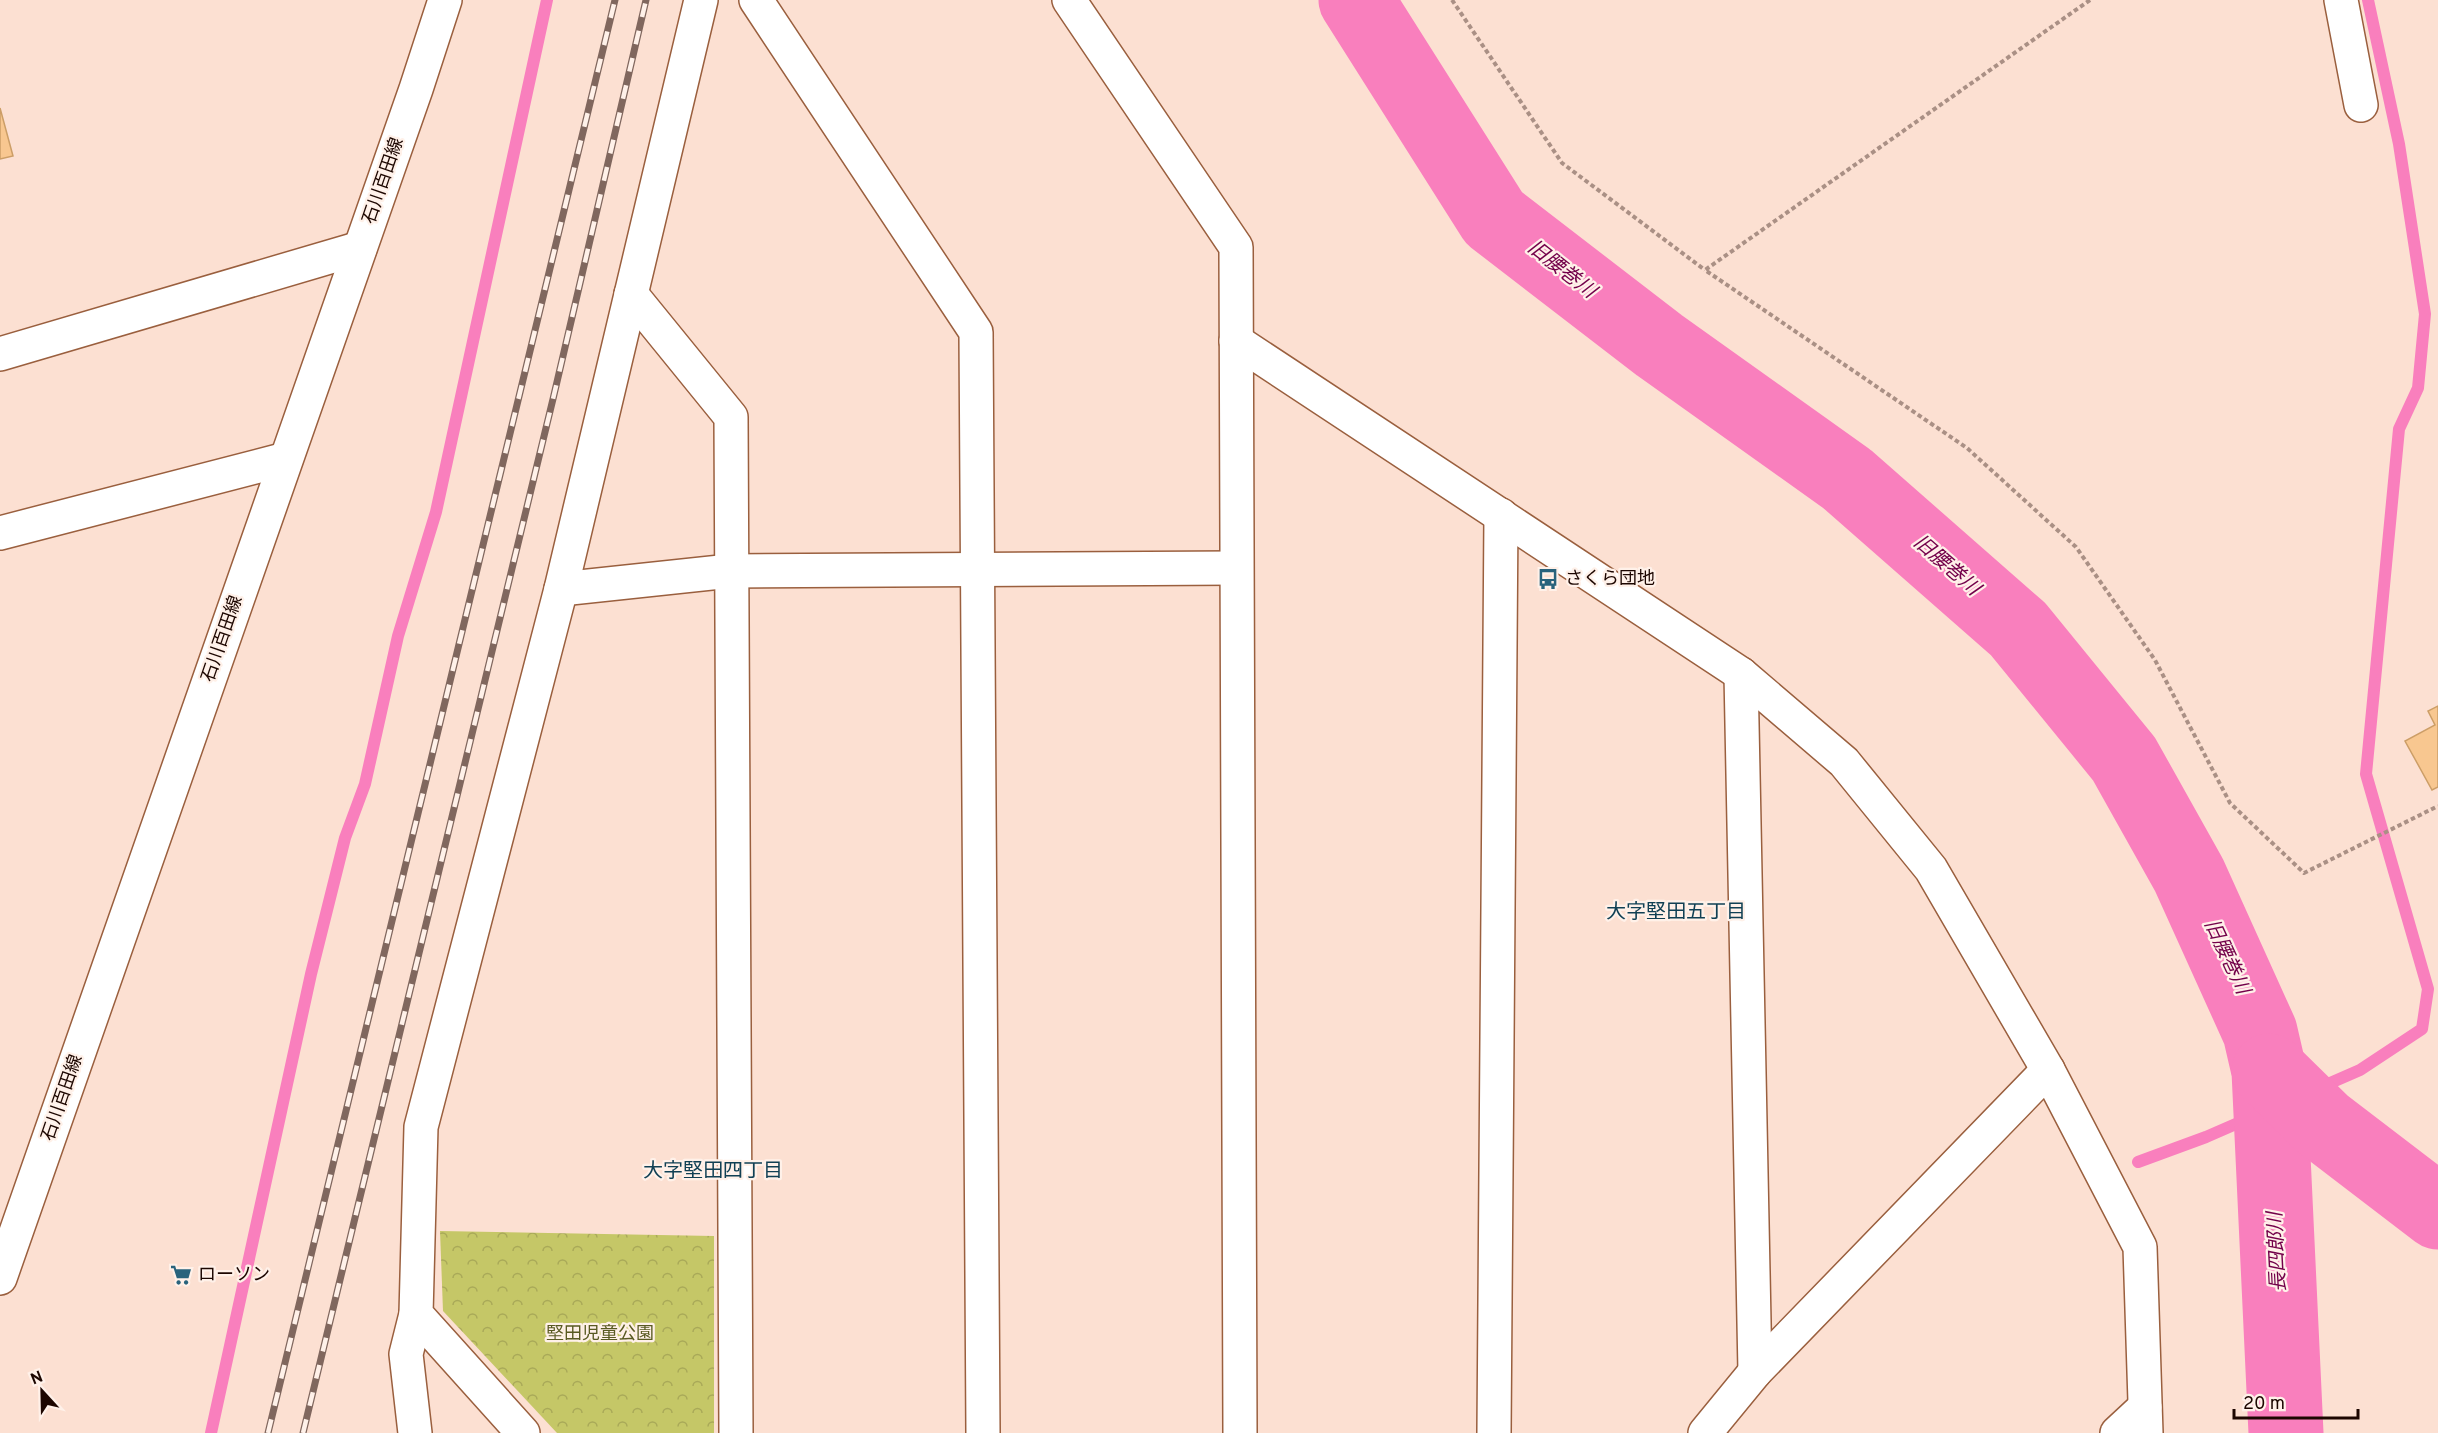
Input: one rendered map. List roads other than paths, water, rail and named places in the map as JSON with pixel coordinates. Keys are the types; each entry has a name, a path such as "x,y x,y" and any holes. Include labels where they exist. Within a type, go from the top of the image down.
{"street":[{"name":"石川百田線","path":"0,1278 445,0"},
{"path":"415,1433 406,1354 416,1314 421,1127 561,589 701,0"},
{"path":"756,0 976,332 982,1433"},
{"path":"1070,0 1236,247 1240,1433"},
{"path":"2342,0 2361,105"},
{"path":"0,354 360,248"},
{"path":"631,294 731,417 736,1433"},
{"path":"1236,341 1741,674 1844,762 1931,869 2048,1070 2140,1247 2145,1420 2117,1433"},
{"path":"0,533 286,459"},
{"path":"1494,1433 1501,515"},
{"path":"561,589 730,571 1236,568"},
{"path":"1741,674 1755,1372"},
{"path":"1705,1433 1755,1372 2048,1070"},
{"path":"416,1314 524,1433"}],"waterway":[{"path":"211,1433 311,974 345,838 365,784 398,636 436,512 547,0"},
{"name":"旧腰巻川","path":"1356,0 1494,218 1659,345 1847,479 2018,629 2124,759 2189,875 2260,1032 2269,1071 2286,1433"},
{"path":"2138,1162 2206,1137 2360,1070 2422,1029 2428,989 2366,774 2399,429 2418,388 2425,314 2399,144 2368,0"},
{"name":"旧腰巻川","path":"2269,1071 2323,1124 2438,1212"}],"railway":[{"path":"268,1433 615,0"},
{"path":"303,1433 553,399 646,0"}],"place":[{"name":"さくら団地","path":"1548,579"},
{"name":"ローソン","path":"181,1275"}],"district":[{"name":"大字堅田五丁目","path":"1676,913"},
{"name":"大字堅田四丁目","path":"713,1172"}],"water label":[{"name":"長四郎川","path":"2278,1252"}],"park label":[{"name":"堅田児童公園","path":"600,1334"}]}
